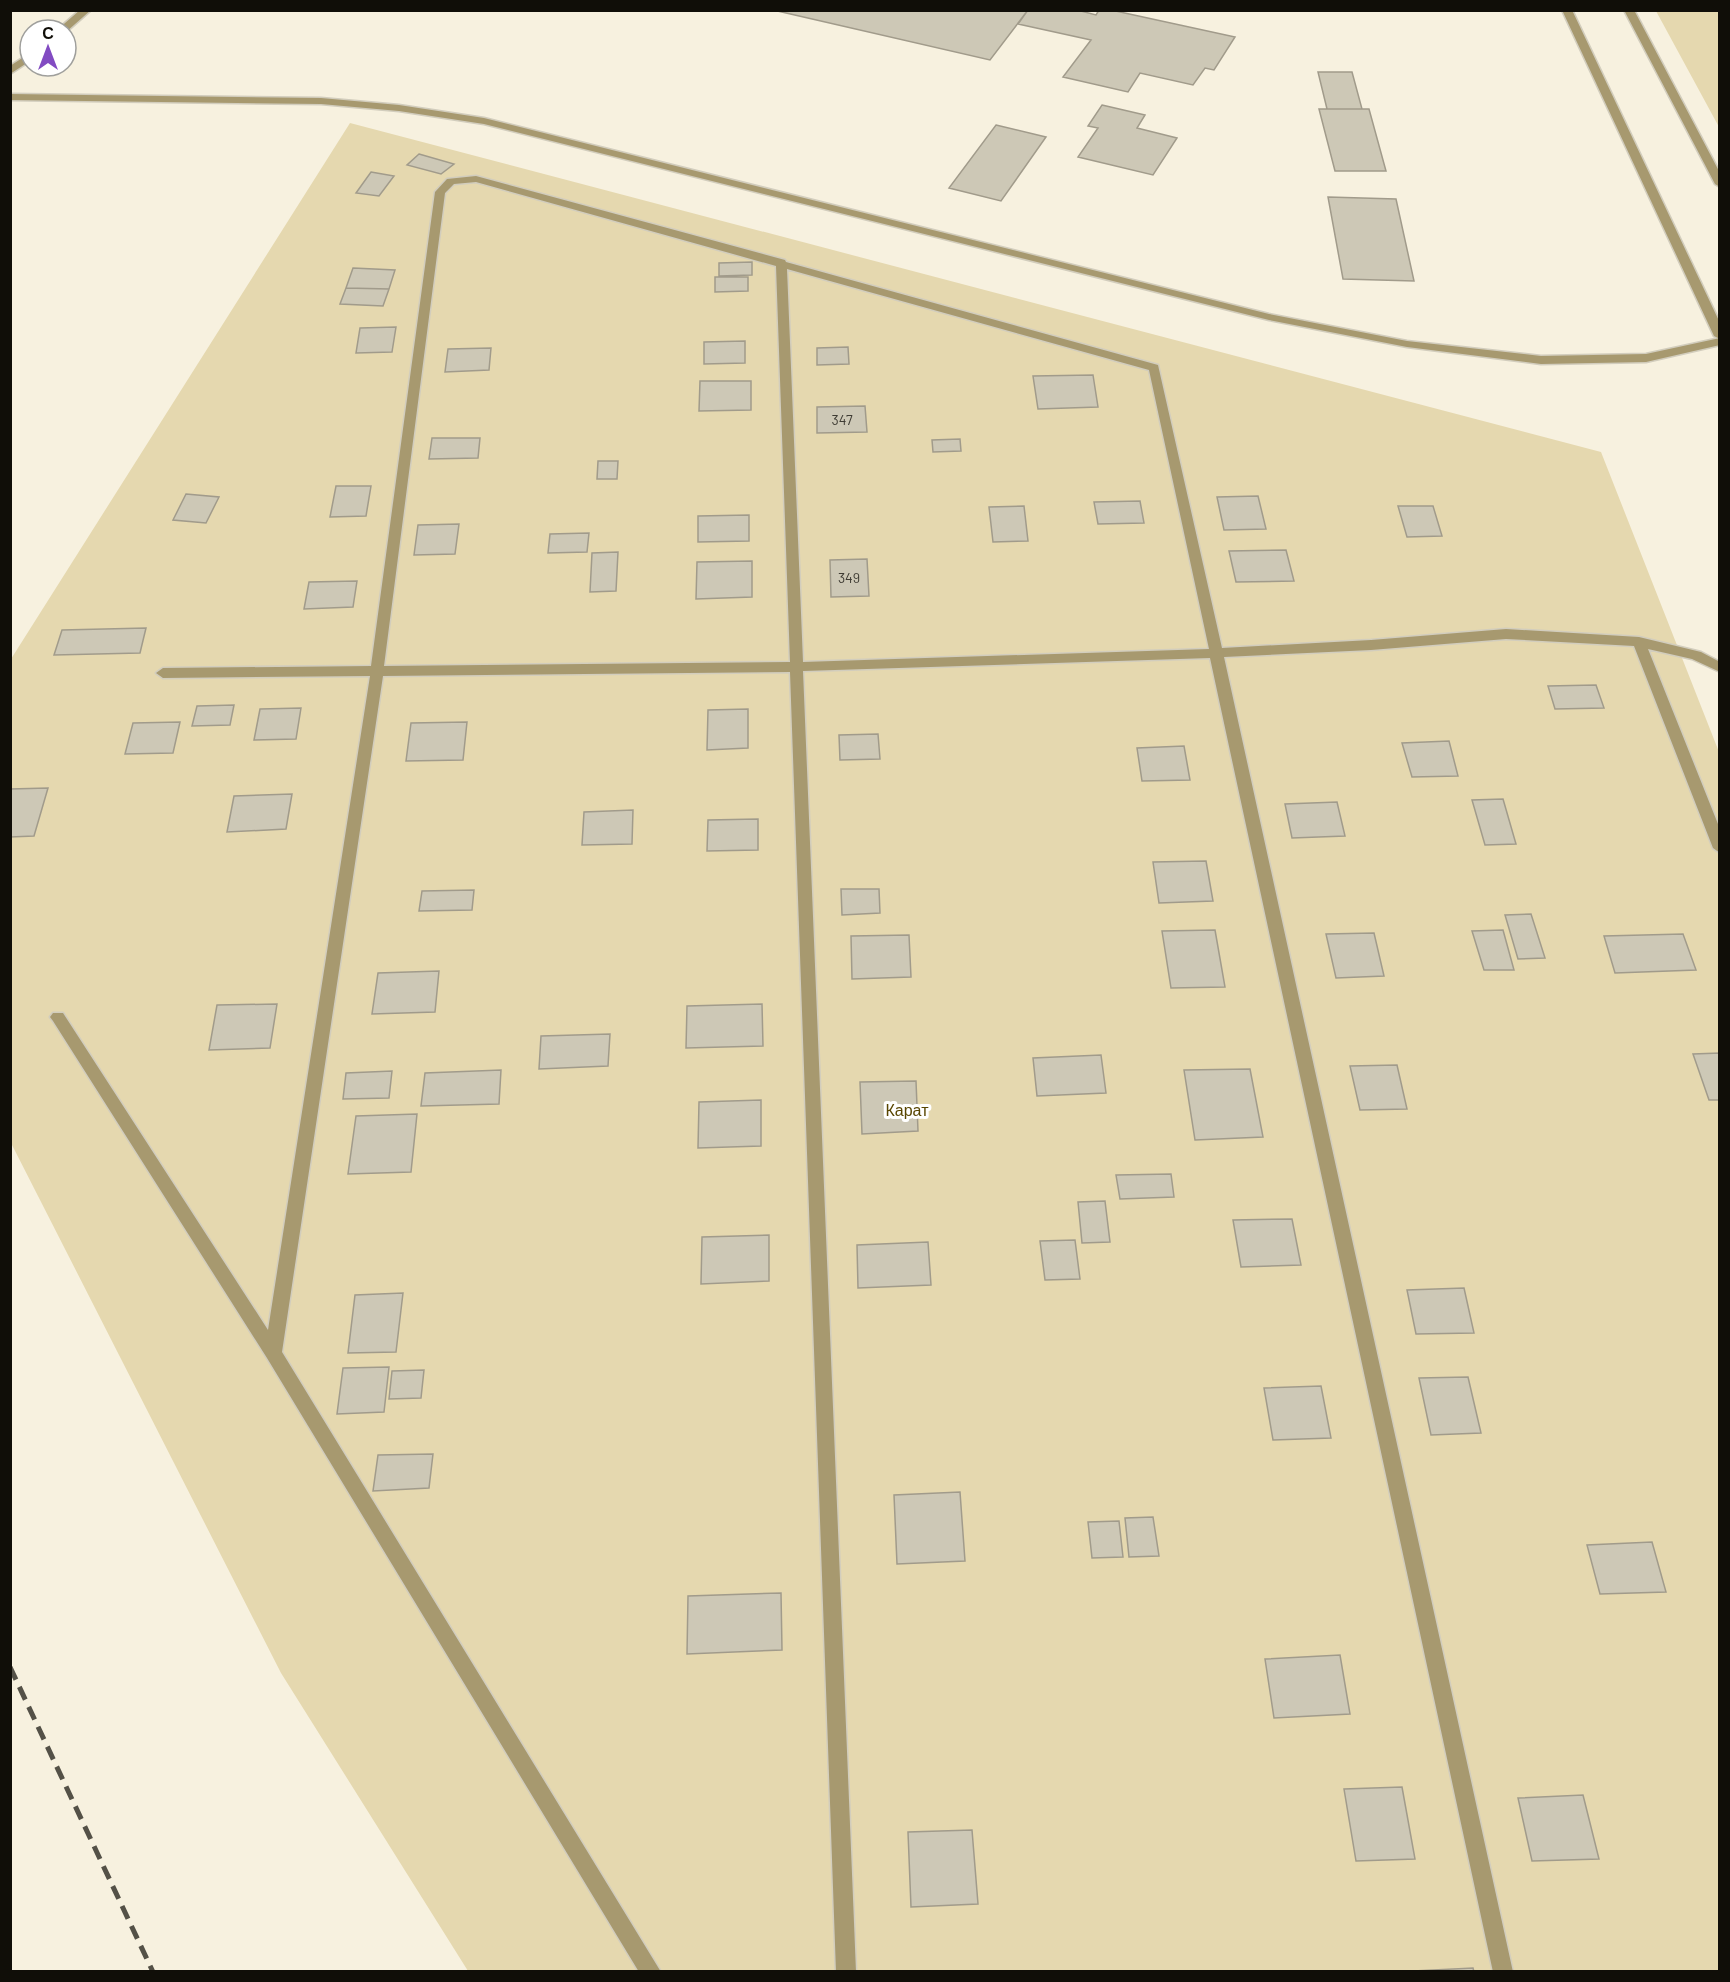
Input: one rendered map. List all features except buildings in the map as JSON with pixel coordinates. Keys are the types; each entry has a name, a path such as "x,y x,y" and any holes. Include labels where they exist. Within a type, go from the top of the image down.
{"street":[{"path":"1567,10 1719,336"},
{"path":"1629,10 1719,184"},
{"path":"10,97 321,101 399,108 484,121 1269,317 1407,344 1541,360 1646,358 1719,341"},
{"path":"273,1353 377,671 440,192 451,182 476,178 1154,368 1503,1971"},
{"path":"781,262 846,1971"},
{"path":"163,673 797,668 1217,653 1371,645 1506,634 1639,642 1696,655 1719,668"},
{"path":"1639,642 1719,848"},
{"path":"58,1017 273,1353 651,1971"}],"green space":[{"path":"1656,11 1719,11 1719,127"},
{"name":"Карат","path":"350,123 1601,452 1719,752 1719,1971 468,1971 281,1673 11,1143 11,659"}],"railway":[{"path":"10,1667 153,1972"}]}
